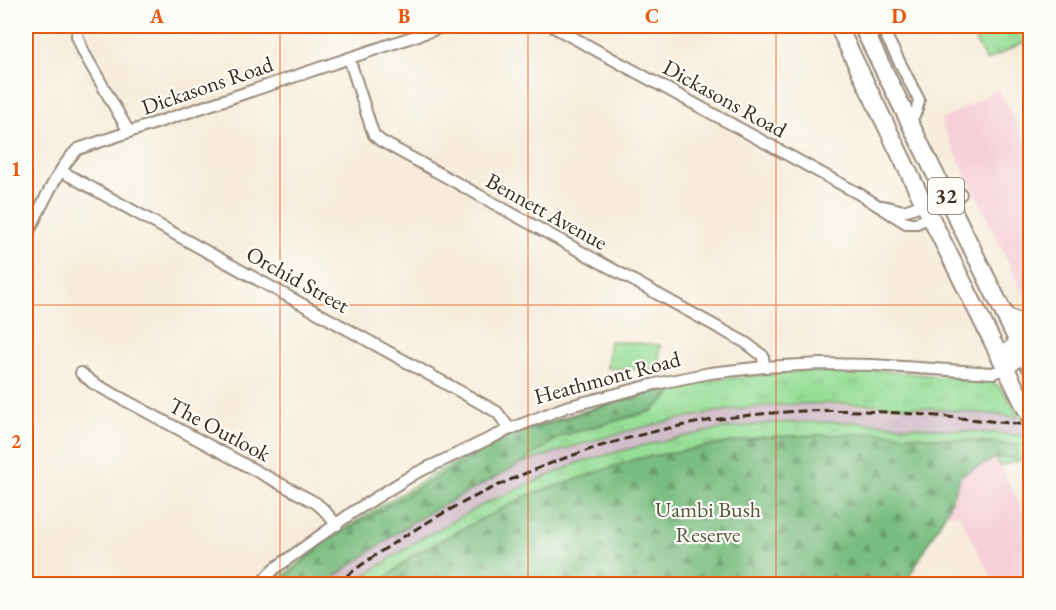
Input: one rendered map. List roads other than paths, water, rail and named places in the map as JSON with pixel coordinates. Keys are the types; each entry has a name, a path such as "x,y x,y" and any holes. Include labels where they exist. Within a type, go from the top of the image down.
{"main road":[{"name":"32","path":"838,26 927,211 1029,414"},
{"name":"32","path":"861,26 910,123 955,198 1006,316 1027,349"},
{"path":"927,211 955,198"}],"street":[{"path":"78,26 77,36 84,53 129,132"},
{"name":"Dickasons Road","path":"26,237 71,155 78,149 446,26"},
{"name":"Dickasons Road","path":"552,26 880,206 906,223"},
{"path":"881,26 919,100 918,109 910,123"},
{"name":"Bennett Avenue","path":"349,58 374,135 381,141 746,343 763,356 764,367"},
{"name":"Orchid Street","path":"62,171 497,412 510,429"},
{"name":"Dickasons Road","path":"880,206 904,211"},
{"path":"904,211 927,211 916,222 906,223 904,211"},
{"path":"1006,316 1030,326"},
{"path":"1003,362 1027,349"},
{"name":"Heathmont Road","path":"260,585 274,569 414,474 510,429 566,407 655,384 710,373 764,367 820,364 873,365 977,373 1003,362"},
{"name":"The Outlook","path":"81,373 93,383 316,503 336,525"}],"railway":[{"path":"336,584 388,547 442,514 498,485 556,461 617,441 678,426 741,416 832,410 917,414 1030,425"}],"park label":[{"name":"Uambi Bush Reserve","path":"708,522"}]}
